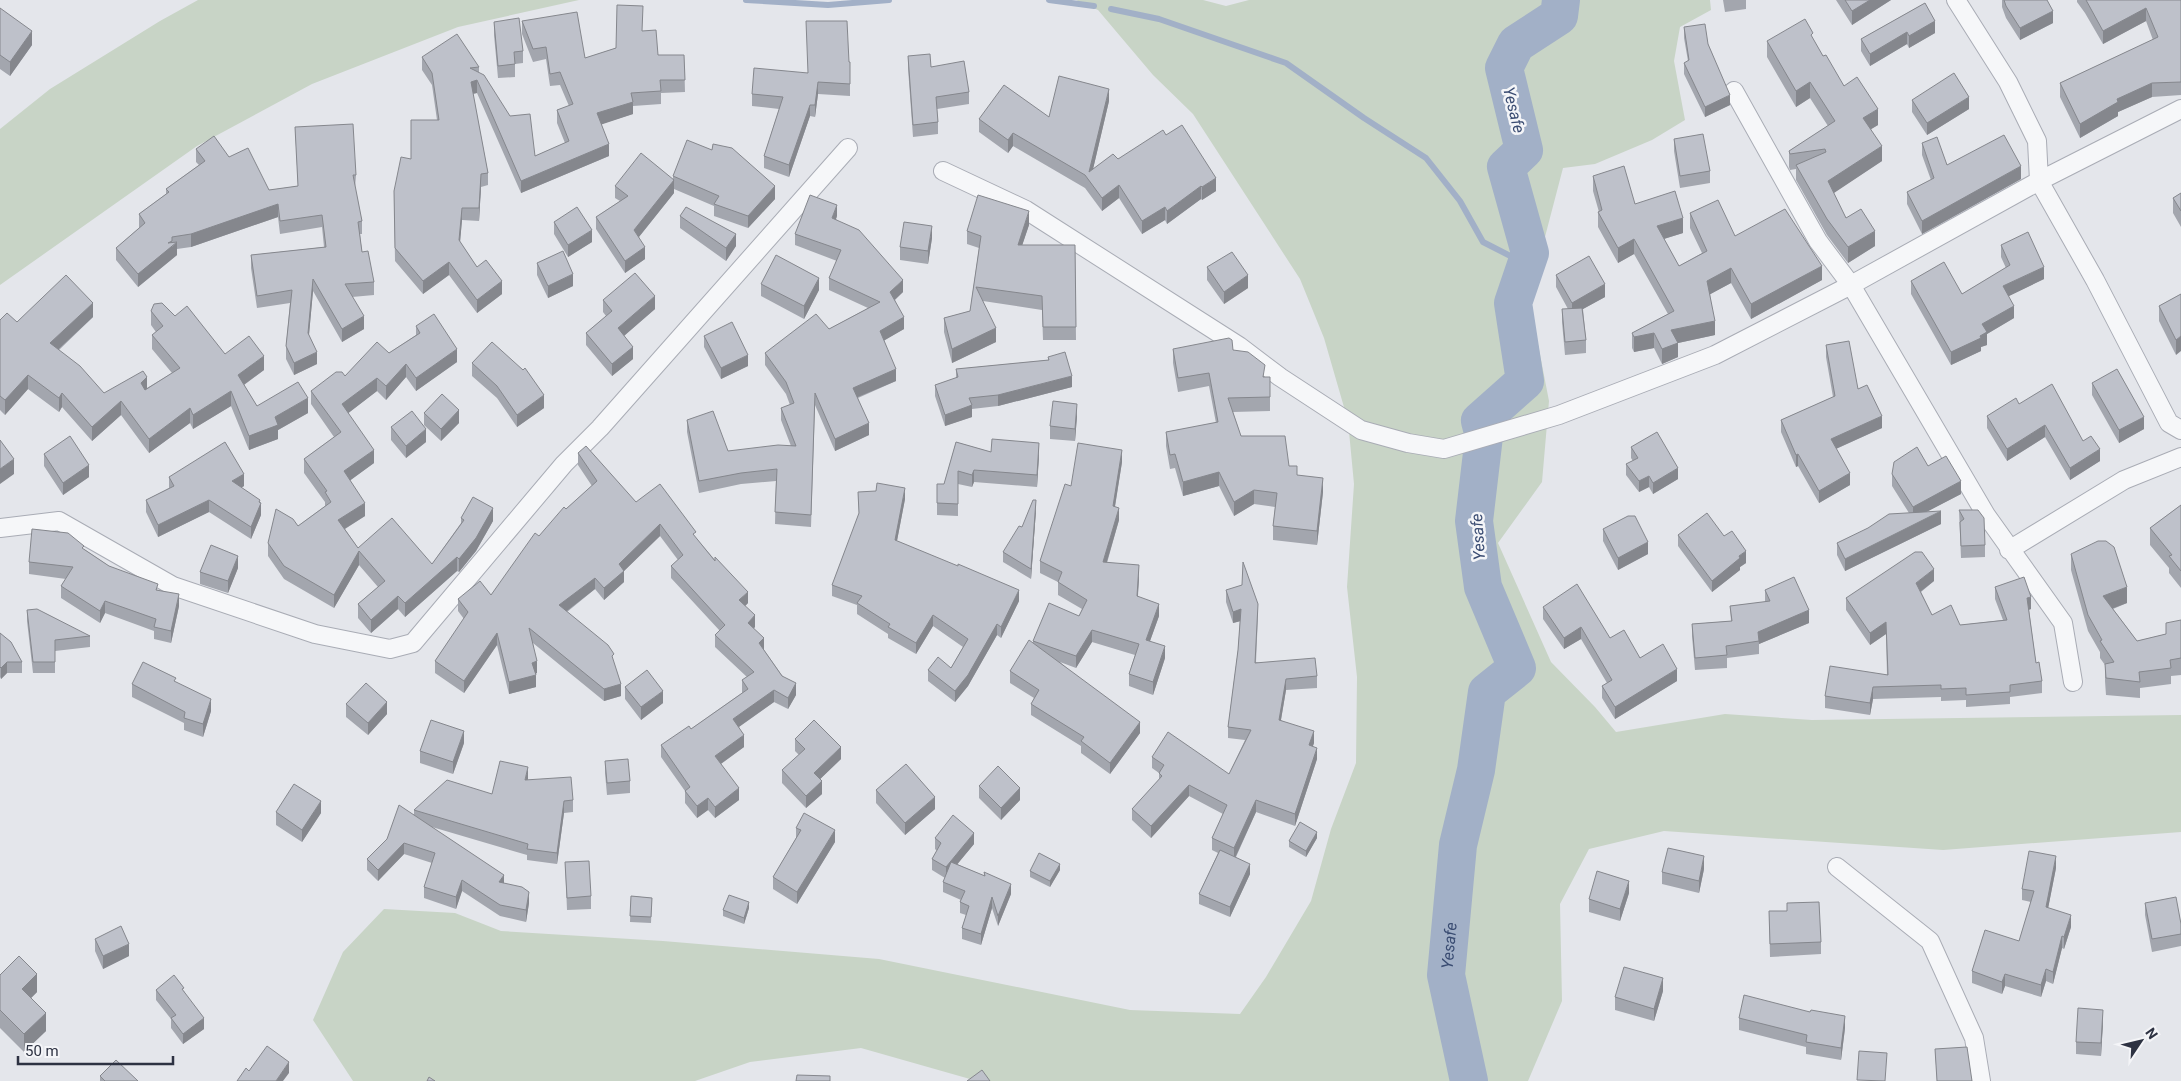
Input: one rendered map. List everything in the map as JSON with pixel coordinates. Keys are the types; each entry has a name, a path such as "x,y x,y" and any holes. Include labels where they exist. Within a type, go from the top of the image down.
{"street":[{"path":"1956,0 2008,82 2037,141 2039,182 2095,280 2169,423 2181,430"},
{"path":"1734,91 1818,241 1851,285 1986,515 2063,623 2074,682"},
{"path":"943,171 1026,210 1239,346 1280,377 1361,430 1408,443 1444,449 1560,415 1715,355 1851,285 2039,182 2181,109"},
{"path":"0,528 59,521 172,586 316,634 390,649 413,643 564,464 600,428 848,148"},
{"path":"2010,550 2124,480 2181,457"},
{"path":"1837,867 1930,941 1974,1038 1981,1081"}],"green space":[{"path":"198,0 579,0 458,27 312,84 197,146 0,285 0,129 50,89 160,21"},
{"path":"1076,0 1203,0 1226,6 1249,0 1710,0 1711,10 1680,27 1674,61 1685,120 1652,140 1595,164 1563,168 1529,298 1549,401 1542,482 1498,543 1551,662 1595,707 1616,732 1725,714 1812,720 2181,715 2181,832 1943,850 1664,831 1589,849 1560,904 1562,1001 1528,1081 977,1081 861,1048 750,1062 695,1081 353,1081 313,1020 343,952 384,909 455,913 501,931 663,941 879,959 1130,1010 1240,1014 1266,977 1311,901 1331,829 1356,763 1357,677 1347,587 1354,484 1348,421 1324,338 1300,279 1193,114 1153,75 1098,10"}],"building":[{"path":"1845,0 1870,0 1852,11"},
{"path":"2004,0 2047,0 2053,11 2020,28"},
{"path":"2086,0 2181,0 2181,82 2152,83 2117,99 2118,102 2080,124 2060,83 2158,37 2146,8 2103,31"},
{"path":"1925,3 1935,21 1909,36 1907,32 1870,54 1861,39"},
{"path":"617,5 643,6 642,31 656,30 658,55 684,55 685,80 660,80 661,91 631,93 633,102 597,113 609,144 521,181 477,80 471,82 488,173 481,174 479,208 462,208 459,240 477,267 486,260 502,281 477,300 449,262 423,281 395,248 394,191 401,157 411,159 411,120 439,120 432,73 422,57 457,34 479,67 470,68 484,75 510,116 530,114 535,156 569,141 557,110 573,104 560,72 550,74 546,47 533,49 522,21 577,12 585,58 616,48"},
{"path":"0,8 32,31 10,62 0,55"},
{"path":"519,18 523,51 514,52 515,64 498,66 494,22"},
{"path":"1805,19 1813,33 1811,35 1823,56 1826,55 1844,86 1857,77 1878,109 1863,118 1882,146 1828,181 1846,218 1861,209 1875,231 1848,247 1827,219 1796,165 1826,152 1825,149 1790,154 1789,151 1835,121 1810,82 1796,91 1767,41"},
{"path":"806,21 847,21 850,84 818,82 815,105 810,105 789,165 764,156 783,97 752,94 754,68 808,73"},
{"path":"1705,24 1708,44 1730,95 1705,107 1684,63 1689,60 1684,27"},
{"path":"930,54 931,67 964,61 969,92 936,97 938,122 913,125 908,56"},
{"path":"1954,73 1969,97 1927,123 1912,100"},
{"path":"1059,76 1109,89 1089,172 1113,154 1118,159 1163,130 1166,135 1182,125 1216,178 1201,186 1167,211 1165,207 1142,221 1119,185 1102,198 1085,175 1013,133 1008,140 979,119 1004,85 1049,117"},
{"path":"353,124 356,175 353,175 362,221 358,222 362,252 368,251 374,282 345,284 364,316 342,329 313,279 308,333 317,352 294,363 286,346 292,290 257,296 251,255 326,247 322,215 280,221 278,204 191,234 172,237 172,241 168,243 177,242 138,274 116,248 145,223 139,214 169,192 166,189 205,161 196,149 214,136 229,157 248,148 269,190 298,186 295,127"},
{"path":"1703,134 1710,171 1680,176 1674,139"},
{"path":"2004,135 2021,166 1922,221 1907,192 1934,178 1922,143 1937,137 1947,165"},
{"path":"687,140 712,150 713,144 732,148 775,186 748,216 714,204 719,196 673,176"},
{"path":"641,153 674,180 634,230 645,247 625,261 596,217 628,196 615,186"},
{"path":"1624,166 1635,204 1675,191 1683,218 1657,226 1679,266 1707,251 1690,213 1718,200 1735,236 1785,209 1822,266 1751,304 1731,268 1707,281 1715,321 1671,330 1678,343 1662,349 1654,333 1634,337 1632,333 1674,311 1634,239 1618,248 1598,212 1602,210 1593,176"},
{"path":"2181,193 2181,211 2173,198"},
{"path":"810,195 837,205 832,218 859,230 903,280 890,292 904,317 880,331 896,369 853,388 869,423 835,439 815,393 811,515 775,512 777,469 741,473 699,481 687,420 713,411 728,451 778,445 796,446 781,408 794,403 786,382 765,353 816,314 829,329 880,302 829,278 841,250 795,234"},
{"path":"978,195 1029,211 1018,245 1075,245 1076,327 1043,327 1042,296 976,287 996,328 952,349 944,318 970,311 981,236 967,231"},
{"path":"577,207 592,230 568,245 554,222"},
{"path":"686,207 736,234 726,248 680,216"},
{"path":"904,222 932,226 928,251 900,247"},
{"path":"2028,232 2044,267 2003,286 2014,306 1982,324 1987,332 1980,336 1981,338 1951,352 1911,281 1944,262 1962,294 2010,265 2001,245"},
{"path":"563,251 573,274 548,286 537,263"},
{"path":"1232,252 1248,275 1224,292 1207,267"},
{"path":"776,255 819,278 804,306 761,284"},
{"path":"1589,256 1605,284 1572,303 1556,275"},
{"path":"635,273 655,296 618,328 633,347 612,364 586,333 612,311 603,300"},
{"path":"66,275 93,303 50,343 80,366 104,393 143,371 147,377 141,383 145,390 180,368 152,335 163,326 151,311 154,304 162,303 175,316 187,306 225,354 249,336 264,356 238,375 257,406 298,382 308,398 275,417 278,425 249,436 231,391 193,415 190,408 149,439 121,401 92,427 62,393 59,398 28,375 5,400 0,396 0,320 7,313 17,322"},
{"path":"2181,294 2181,336 2176,340 2159,306"},
{"path":"1582,308 1586,340 1565,342 1562,309"},
{"path":"434,314 457,349 416,378 406,364 386,386 377,378 342,404 374,450 344,471 365,503 338,520 358,548 392,518 432,564 464,520 461,518 473,497 493,508 476,538 459,559 457,557 405,603 398,596 371,620 358,604 385,581 359,551 334,595 284,566 268,543 276,509 293,519 298,526 331,502 325,492 327,491 304,459 341,432 311,391 336,372 342,372 345,376 377,342 389,353 420,333 416,326"},
{"path":"732,322 748,355 721,368 704,336"},
{"path":"1229,338 1232,340 1233,350 1248,352 1265,365 1263,377 1270,377 1270,397 1228,398 1241,436 1285,436 1289,466 1297,466 1297,475 1323,478 1317,531 1273,526 1277,493 1254,490 1234,502 1219,472 1183,482 1175,454 1170,455 1166,432 1218,422 1209,373 1178,378 1173,349"},
{"path":"1849,341 1858,389 1867,385 1882,416 1831,439 1850,473 1819,491 1798,454 1796,455 1781,420 1835,396 1826,345"},
{"path":"492,342 523,370 525,368 544,395 517,415 497,386 472,363"},
{"path":"1065,352 1072,376 998,395 969,398 972,405 945,415 935,385 958,377 956,369 1049,360 1048,357"},
{"path":"2117,369 2144,417 2119,430 2092,383"},
{"path":"2052,384 2083,441 2091,436 2100,449 2070,468 2045,425 2007,449 1987,416 2016,398 2019,404"},
{"path":"442,394 459,410 441,429 424,413"},
{"path":"1053,401 1077,404 1075,429 1050,426"},
{"path":"412,411 426,429 406,446 391,427"},
{"path":"1657,432 1678,468 1653,483 1649,476 1639,481 1626,464 1638,458 1631,447"},
{"path":"70,436 89,465 63,483 44,454"},
{"path":"992,439 1039,443 1037,475 974,470 972,475 958,471 958,504 937,503 937,484 944,484 956,442 991,452"},
{"path":"0,440 14,459 0,469"},
{"path":"225,442 244,474 232,481 260,500 259,502 261,503 251,527 209,500 158,525 146,500 174,486 169,477"},
{"path":"1078,443 1122,450 1113,506 1119,508 1103,562 1139,565 1137,596 1159,604 1146,640 1165,646 1153,682 1129,674 1139,644 1092,630 1076,656 1033,641 1049,603 1079,616 1087,600 1058,582 1062,572 1040,561 1065,484 1071,486"},
{"path":"586,446 636,502 660,484 696,532 693,534 715,561 715,557 748,592 739,600 755,615 748,623 764,638 759,643 782,676 796,683 788,698 774,690 733,719 744,735 715,756 739,788 715,807 708,798 697,806 685,791 690,787 661,745 689,726 691,729 748,689 742,680 754,672 715,635 725,625 671,566 683,555 660,524 619,564 624,571 604,588 595,578 559,605 608,645 614,654 612,656 621,684 604,689 529,628 537,661 532,663 536,675 509,682 497,633 464,681 435,661 468,612 458,599 480,581 491,595 535,533 539,536 564,507 566,509 597,481 578,453"},
{"path":"1917,447 1928,466 1946,456 1961,481 1913,507 1892,474 1894,462"},
{"path":"877,483 905,488 895,540 1019,590 1001,627 997,624 968,675 955,691 928,670 938,657 951,668 968,639 933,615 916,643 888,627 890,624 857,603 862,596 832,585 859,513 858,492 876,491"},
{"path":"1033,500 1036,500 1031,569 1003,552 1019,526 1022,527"},
{"path":"2181,505 2181,571 2169,556 2172,555 2150,528"},
{"path":"1959,510 1978,510 1984,518 1985,545 1961,546 1960,522 1964,519"},
{"path":"1941,511 1845,559 1837,543 1868,528 1889,514"},
{"path":"1707,513 1724,536 1732,531 1746,551 1712,581 1678,535"},
{"path":"1628,516 1635,516 1648,542 1618,558 1603,529"},
{"path":"32,529 68,533 84,546 82,548 109,566 158,584 156,590 179,594 171,631 154,627 156,619 105,601 100,611 61,586 73,567 29,562"},
{"path":"2098,541 2106,541 2114,547 2127,587 2103,596 2137,641 2166,634 2166,623 2181,620 2181,658 2170,660 2171,668 2139,672 2140,682 2106,678 2105,664 2114,662 2100,641 2102,640 2088,615 2071,554"},
{"path":"211,545 238,556 228,581 200,572"},
{"path":"1915,552 1922,552 1934,569 1916,583 1932,615 1951,605 1960,625 2007,620 1995,587 2024,577 2031,597 2027,598 2036,663 2039,662 2042,681 2010,685 2010,692 1966,695 1966,688 1941,689 1941,685 1873,687 1870,703 1825,696 1830,666 1888,675 1886,622 1870,633 1846,598"},
{"path":"1243,562 1258,604 1255,663 1315,658 1317,676 1286,679 1279,720 1314,731 1309,745 1317,748 1295,814 1256,800 1234,848 1212,838 1227,805 1189,785 1151,826 1132,809 1162,776 1159,773 1164,765 1152,757 1168,732 1229,774 1251,730 1228,727 1238,650 1241,609 1233,612 1226,590 1242,585"},
{"path":"1794,577 1809,610 1758,632 1759,641 1726,646 1727,655 1695,658 1692,624 1732,621 1730,606 1770,601 1765,590"},
{"path":"1577,584 1610,638 1624,630 1640,658 1663,644 1677,669 1615,707 1602,686 1612,680 1581,627 1564,638 1543,607"},
{"path":"37,609 90,636 55,640 55,662 33,662 27,610"},
{"path":"0,633 11,642 22,662 7,662 0,667"},
{"path":"1029,640 1140,722 1110,763 1081,741 1084,737 1031,704 1039,690 1010,671"},
{"path":"143,662 176,678 174,681 211,699 203,724 184,718 185,712 132,684"},
{"path":"647,670 663,691 641,707 625,687"},
{"path":"366,683 387,702 368,723 346,704"},
{"path":"431,720 464,731 453,762 420,751"},
{"path":"814,720 841,747 814,773 822,781 806,796 782,770 805,749 795,739"},
{"path":"628,759 630,781 607,783 605,761"},
{"path":"500,761 528,767 525,780 571,777 573,800 564,801 557,853 527,849 528,844 414,810 447,780 492,794"},
{"path":"906,764 935,797 905,823 876,790"},
{"path":"998,766 1020,788 1001,808 979,786"},
{"path":"294,784 321,801 302,830 276,812"},
{"path":"399,805 504,875 499,882 522,887 529,892 526,910 500,905 462,880 456,897 424,887 435,853 404,843 378,870 367,859 387,839"},
{"path":"804,813 835,830 797,892 773,877 801,830 796,828"},
{"path":"953,815 974,833 946,867 932,859 941,843 935,838"},
{"path":"1300,822 1317,832 1306,851 1289,841"},
{"path":"1668,848 1704,856 1699,881 1662,872"},
{"path":"1220,850 1250,864 1230,907 1199,894"},
{"path":"2029,851 2056,856 2046,907 2071,915 2064,937 2062,936 2053,972 2046,969 2041,985 2005,974 2002,982 1972,971 1985,930 2019,941 2034,891 2022,889"},
{"path":"1039,853 1060,864 1050,881 1030,871"},
{"path":"589,861 591,896 567,898 565,862"},
{"path":"951,862 985,876 984,872 1011,884 998,916 992,897 981,934 962,928 969,906 960,902 965,891 943,882"},
{"path":"1597,871 1629,881 1620,909 1589,899"},
{"path":"729,895 749,902 744,918 723,910"},
{"path":"631,896 652,898 651,917 630,916"},
{"path":"2176,897 2181,934 2152,939 2145,903"},
{"path":"1819,902 1821,942 1770,944 1769,911 1787,911 1787,903"},
{"path":"121,926 129,944 103,956 95,939"},
{"path":"19,956 37,974 22,989 46,1013 24,1034 0,1010 0,975"},
{"path":"1624,967 1663,978 1654,1009 1615,997"},
{"path":"174,975 204,1018 183,1034 171,1018 176,1015 156,990"},
{"path":"1744,995 1810,1012 1811,1010 1845,1016 1841,1048 1806,1042 1807,1035 1739,1018"},
{"path":"2078,1008 2103,1010 2101,1043 2076,1042"},
{"path":"267,1046 289,1062 276,1081 237,1081 246,1068 249,1071"},
{"path":"1967,1047 1972,1081 1937,1081 1935,1049"},
{"path":"1859,1051 1887,1053 1885,1081 1857,1080"},
{"path":"116,1060 138,1081 105,1081 100,1076"},
{"path":"982,1070 990,1081 967,1081"},
{"path":"797,1075 830,1076 830,1081 796,1081"},
{"path":"429,1077 435,1081 427,1081"}],"waterway":[{"path":"746,0 828,5 889,0"},
{"path":"1049,0 1094,6"},
{"name":"Yesafe","path":"1469,1081 1446,975 1458,845 1476,770 1487,692 1517,668 1483,587 1474,521 1484,436 1480,421 1525,381 1513,303 1530,253 1506,167 1524,150 1504,68 1516,44 1559,16 1561,0"},
{"path":"1111,9 1159,19 1286,63 1364,118 1426,158 1460,201 1483,242 1526,264"}]}
